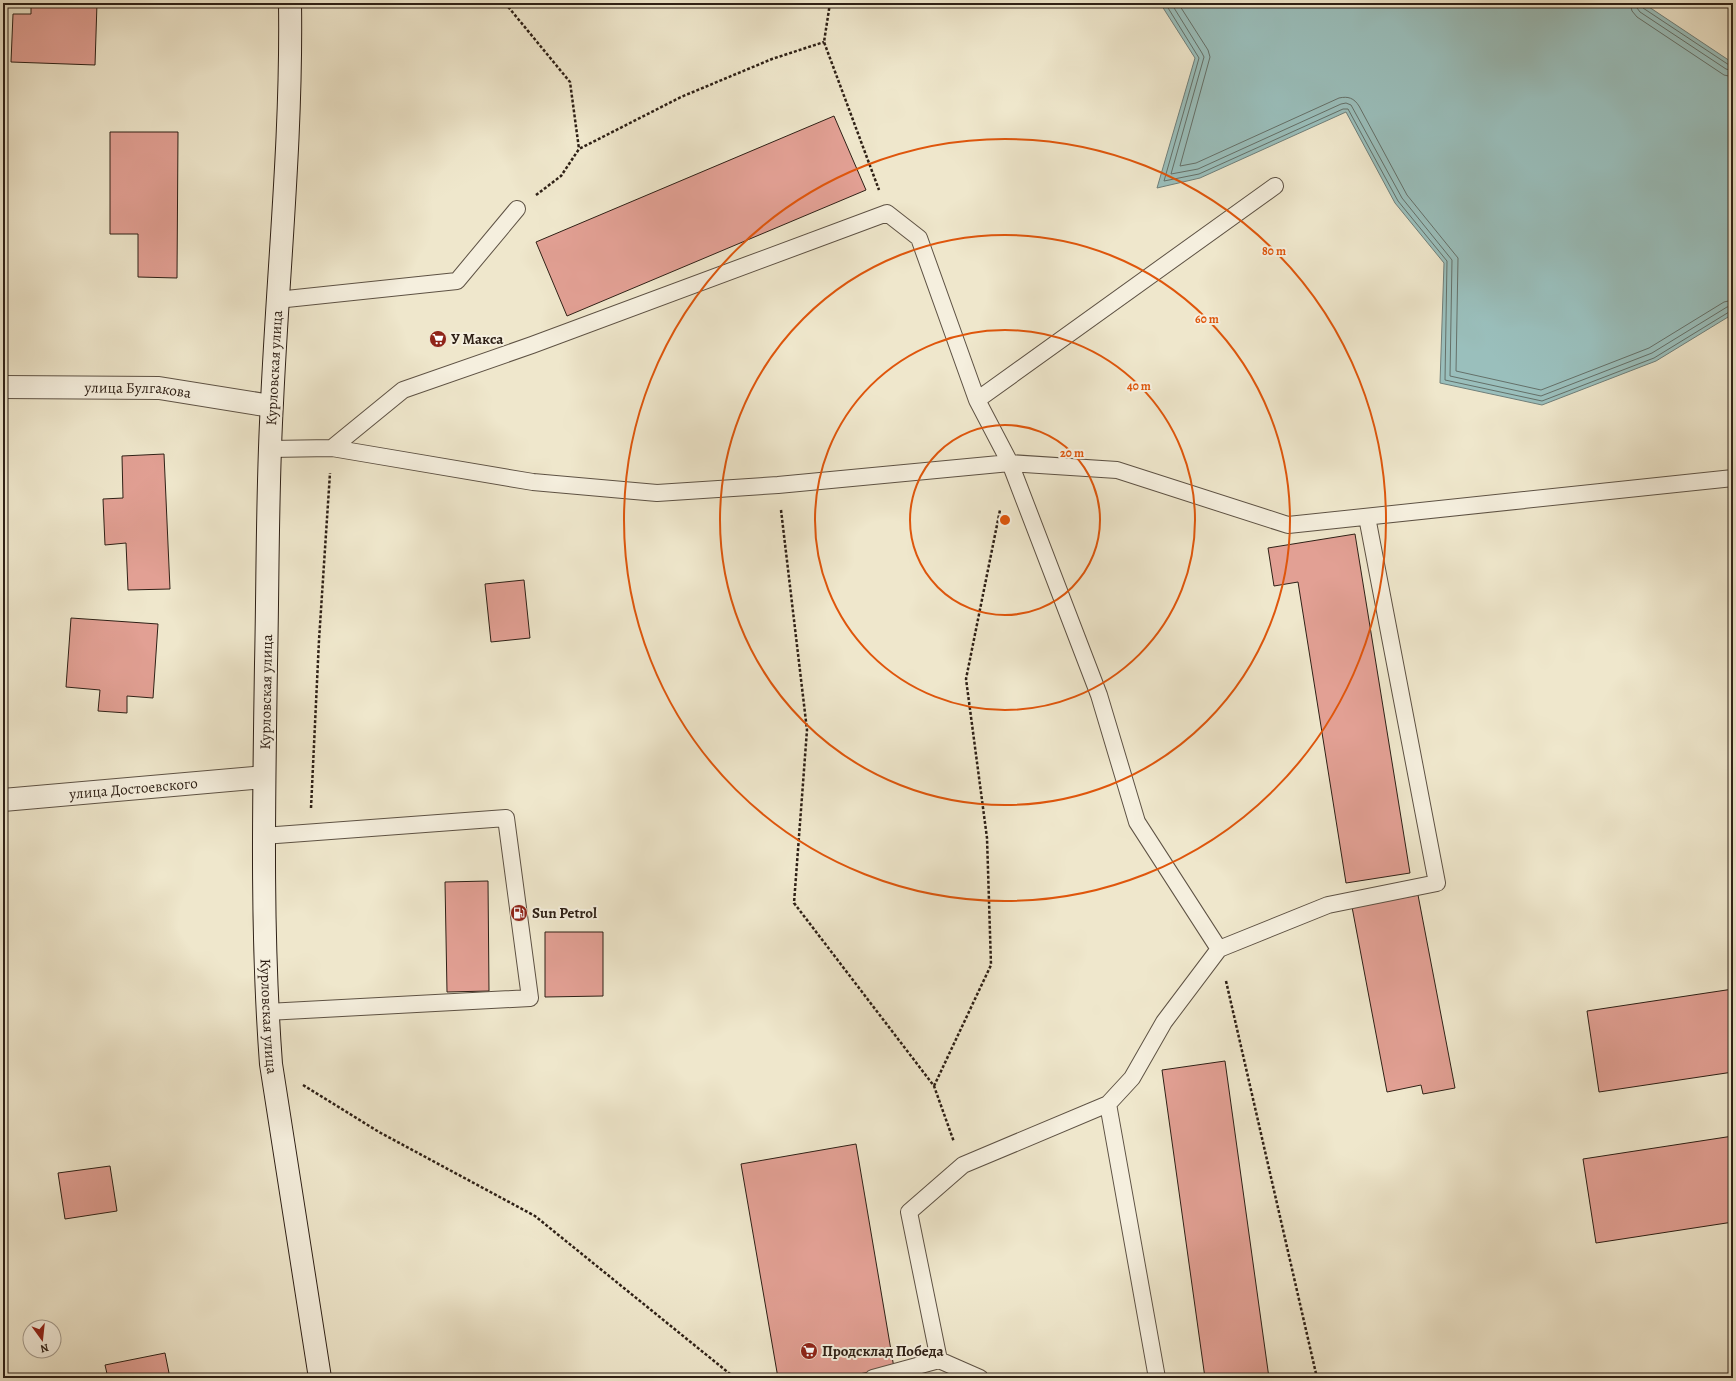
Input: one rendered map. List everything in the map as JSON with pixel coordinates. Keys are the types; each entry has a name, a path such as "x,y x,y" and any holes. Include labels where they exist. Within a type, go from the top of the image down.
{"main road":[{"name":"Курловская улица","path":"290,3 289,126 271,406 263,836 267,1012 271,1064 320,1378"},
{"name":"улица Булгакова","path":"3,387 159,388 271,406"},
{"name":"улица Достоевского","path":"3,800 264,777"}],"lane":[{"path":"977,400 1276,186"},
{"path":"277,300 457,281 517,209"},
{"path":"332,448 403,390 532,345 887,213 919,238 977,400 1010,463 1099,695 1137,822 1219,949"},
{"path":"270,449 332,448 533,482 657,493 778,485 1010,463 1117,470 1288,525 1733,478"},
{"path":"940,1360 909,1212 963,1165 1108,1104 1132,1078 1164,1022 1219,949 1328,905 1437,883 1367,517"},
{"path":"263,836 506,818 530,998 267,1012"},
{"path":"1108,1104 1157,1378"},
{"path":"873,1378 940,1360 980,1378"}],"path":[{"path":"505,3 570,82 579,149"},
{"path":"830,3 824,42 887,213"},
{"path":"517,209 561,176 579,149 681,98 772,59 824,42"},
{"path":"310,832 319,640 332,448"},
{"path":"778,485 807,730 794,903 934,1086 963,1165"},
{"path":"934,1086 991,965 987,838 966,679 1000,509"},
{"path":"1219,949 1317,1378"},
{"path":"271,1064 379,1132 535,1216 735,1378"}],"water":[{"path":"1160,3 1643,3 1733,63 1733,314 1656,361 1542,405 1440,383 1444,263 1395,203 1346,112 1200,178 1157,188 1195,58"}],"building":[{"path":"31,3 97,3 95,65 11,62 13,14 31,14"},
{"path":"834,116 866,190 567,316 536,242"},
{"path":"110,132 178,132 177,278 138,277 138,234 110,234"},
{"path":"164,454 170,589 128,590 126,543 105,545 103,499 123,498 122,456"},
{"path":"1355,534 1410,873 1346,883 1298,582 1274,586 1268,548"},
{"path":"524,580 530,638 491,642 485,584"},
{"path":"71,618 158,624 153,698 127,696 127,713 98,711 100,690 66,687"},
{"path":"488,881 489,991 447,992 445,882"},
{"path":"1418,895 1455,1088 1423,1094 1421,1085 1387,1092 1352,907"},
{"path":"545,932 603,932 603,996 545,997"},
{"path":"1733,989 1733,1072 1599,1092 1587,1011"},
{"path":"1225,1061 1269,1378 1205,1378 1162,1070"},
{"path":"1733,1136 1733,1222 1596,1243 1583,1159"},
{"path":"856,1144 894,1368 835,1378 778,1378 741,1164"},
{"path":"110,1166 117,1211 65,1219 58,1173"},
{"path":"165,1353 170,1378 108,1378 105,1365"}],"place":[{"name":"У Макса","path":"438,339"},
{"name":"Sun Petrol","path":"519,913"},
{"name":"Продсклад Победа","path":"809,1351"}]}
